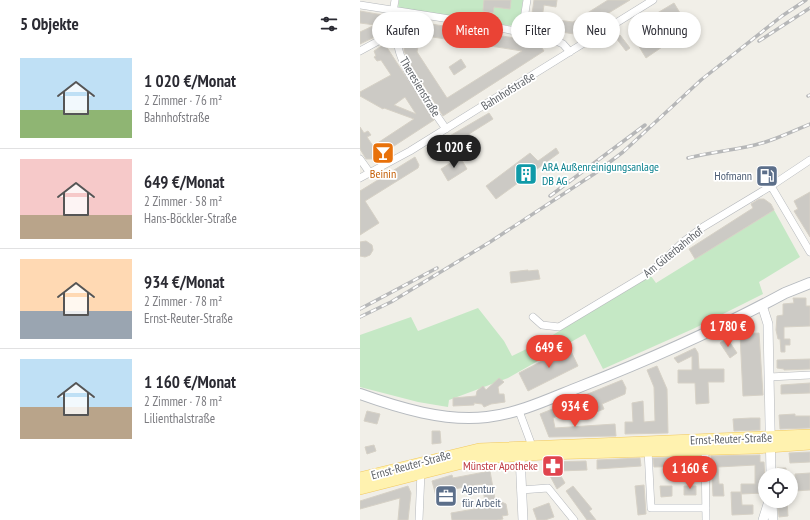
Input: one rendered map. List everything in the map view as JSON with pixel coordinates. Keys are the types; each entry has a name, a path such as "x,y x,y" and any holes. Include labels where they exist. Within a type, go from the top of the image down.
{"main road":[{"path":"360,400 465,418 486,417 519,411 642,363 762,306 785,293 809,283"},
{"path":"360,394 407,408"},
{"name":"Ernst-Reuter-Straße","path":"360,489 421,472 482,458 520,455 705,449 771,442 810,435"},
{"name":"Ernst-Reuter-Straße","path":"360,478 462,452 509,447 771,442 810,444"}],"street":[{"path":"393,10 395,0"},
{"path":"525,12 527,0"},
{"name":"Bahnhofstraße","path":"360,178 446,129 653,0"},
{"path":"360,5 405,12"},
{"path":"434,17 511,30"},
{"path":"360,51 372,44"},
{"path":"565,47 570,52"},
{"name":"Theresienstraße","path":"399,48 404,65 446,129"},
{"path":"360,159 370,173"},
{"name":"Am Güterbahnhof","path":"533,317 542,325 559,327 644,276 659,265 682,242 810,160"},
{"path":"771,186 810,252"},
{"path":"762,306 768,324 772,468"},
{"path":"769,377 810,375"},
{"path":"519,411 532,446"},
{"path":"509,447 517,450 520,455 523,520"},
{"path":"705,449 706,520"},
{"path":"648,450 652,508 706,508"},
{"path":"419,520 421,472"},
{"path":"521,490 548,488 574,520"},
{"path":"763,520 768,508"},
{"path":"772,508 773,520"}],"green space":[{"path":"399,0 523,0 521,12 511,12 511,26 503,25 503,12 442,12 442,16 434,14 434,12 418,12 398,9"},
{"path":"774,210 800,257 759,282 763,294 695,328 603,369 585,334 508,378 449,400 448,407 418,402 360,387 360,335 411,317 418,331 478,308 504,341 512,356 541,342 651,276 656,283"}],"building":[{"path":"484,0 511,0 510,9 494,7 493,12 483,11"},
{"path":"534,0 557,0 556,7 544,5 543,12 532,12"},
{"path":"608,0 630,0 610,12 589,12"},
{"path":"674,3 679,12 659,12"},
{"path":"360,11 372,13 372,25 360,23"},
{"path":"565,21 573,22 573,34 565,33"},
{"path":"434,24 442,26 442,38 434,37"},
{"path":"372,26 372,38 360,44 360,32"},
{"path":"620,35 628,45 628,48 630,48 626,51 620,43"},
{"path":"503,36 511,37 511,48 542,48 544,51 443,116 410,64 404,48 418,48 417,52 447,98 522,51 503,48"},
{"path":"378,48 387,48 434,120 374,159 366,159 360,149 360,127 364,133 368,131 371,135 367,137 373,146 414,119 384,108 383,109 360,96 360,92 391,75 381,60 377,61 374,57 376,56 374,51","holes":["405,97 416,114 394,105"]},
{"path":"640,48 661,48 646,58"},
{"path":"461,59 466,67 454,75 449,67"},
{"path":"489,113 493,119 469,134 472,139 455,149 448,137"},
{"path":"556,148 559,153 496,199 486,186 530,153 538,161"},
{"path":"415,157 419,165 418,168 365,201 379,223 360,235 360,191"},
{"path":"460,157 467,169 448,181 441,169"},
{"path":"768,167 770,171 773,169 778,175 766,183 760,173"},
{"path":"810,192 810,237 794,211 798,209 794,201"},
{"path":"759,199 764,199 771,204 774,210 695,259 689,249 753,208 751,204"},
{"path":"366,241 372,245 373,250 370,255 365,257 360,256 360,242"},
{"path":"538,270 540,279 511,283 510,272"},
{"path":"793,298 806,298 806,306 810,306 810,326 784,327 784,339 790,339 790,345 785,345 785,352 781,352 780,339 778,339 776,330 777,316 783,315 783,304 794,303"},
{"path":"759,333 763,395 743,396 740,334"},
{"path":"727,338 737,353 730,358 720,343"},
{"path":"569,347 578,366 528,391 519,373"},
{"path":"695,348 698,353 699,369 724,369 724,382 708,382 709,403 696,404 695,383 678,383 678,370 692,370 692,356 678,363 674,358"},
{"path":"810,359 810,369 784,370 777,368 777,360"},
{"path":"657,366 667,389 668,433 625,434 625,422 633,422 632,403 643,401 644,422 655,421 654,387 647,370"},
{"path":"499,378 504,382 498,387 499,394 504,394 505,402 491,404 484,407 482,404 474,403 474,405 453,406 453,398 476,396 477,391 483,386 486,390"},
{"path":"622,380 626,388 625,394 602,404 604,409 586,416 578,398"},
{"path":"810,383 810,393 781,394 781,385"},
{"path":"555,408 557,416 553,418 555,428 615,424 616,436 549,437 540,414"},
{"path":"367,411 380,414 377,424 364,421"},
{"path":"795,414 795,416 810,416 810,428 780,429 779,415"},
{"path":"760,418 760,430 734,431 733,419"},
{"path":"432,431 440,431 441,443 432,444"},
{"path":"374,445 376,451 367,454 365,447"},
{"path":"810,452 810,462 790,463 789,453"},
{"path":"760,455 760,462 764,462 764,468 758,468 758,493 741,494 741,484 755,484 755,465 718,467 719,484 723,484 724,496 713,496 711,456"},
{"path":"699,457 699,466 654,467 653,458"},
{"path":"640,458 641,466 597,469 597,460"},
{"path":"586,461 587,470 558,471 565,483 557,489 549,474 549,462"},
{"name":"Agentur für Arbeit","path":"490,471 495,499 506,504 508,515 502,516 503,519 497,520 452,520 451,513 486,507 482,484 454,489 455,497 437,500 432,481 452,475 453,478"},
{"path":"810,473 810,490 798,491 798,474"},
{"path":"644,485 646,514 638,515 635,486"},
{"path":"408,486 411,493 408,520 398,520 400,498 360,509 360,501"},
{"path":"573,486 592,509 589,511 596,520 587,520 566,491"},
{"path":"660,486 672,486 672,496 661,497"},
{"path":"684,486 696,486 696,495 684,495"},
{"path":"731,492 741,492 742,505 753,505 753,514 732,515"},
{"path":"549,503 554,517 545,520 537,520 533,509"},
{"path":"778,508 787,508 788,516 779,517"}],"railway":[{"path":"360,317 391,302 490,242 594,174 623,152 701,80 782,16 806,0"},
{"path":"759,41 810,8"},
{"path":"688,158 762,143 810,124"},
{"path":"550,196 645,125"},
{"path":"360,309 437,268"}],"place":[{"name":"Beinin","path":"383,153"},
{"name":"ARA Außenreinigungsanlage DB AG","path":"526,174"},
{"name":"Hofmann","path":"767,176"},
{"name":"Münster Apotheke","path":"553,466"},
{"name":"Agentur für Arbeit","path":"446,496"}]}
